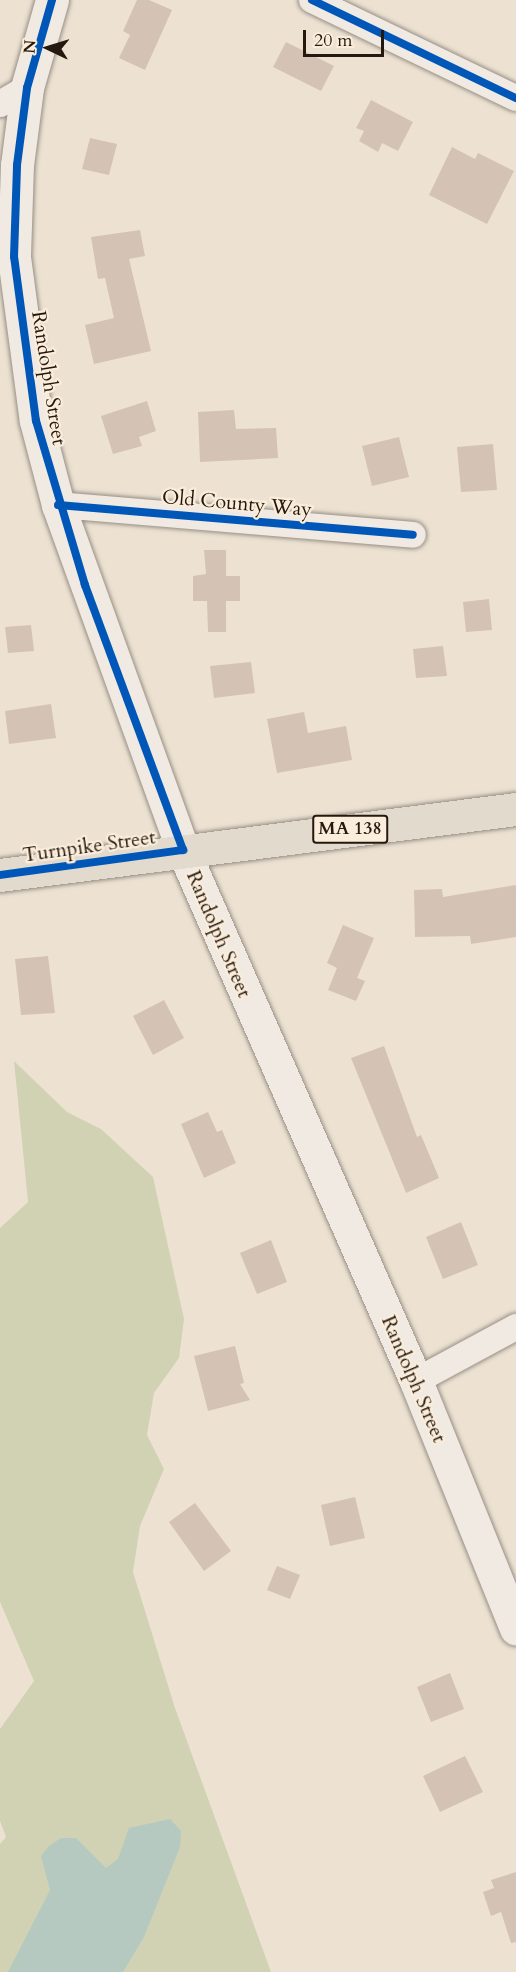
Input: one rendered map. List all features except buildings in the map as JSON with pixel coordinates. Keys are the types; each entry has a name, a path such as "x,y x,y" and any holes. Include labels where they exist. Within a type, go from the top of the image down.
{"main road":[{"name":"Randolph Street","path":"52,0 13,96 17,165 14,257 36,421 58,505 183,850 416,1381 516,1629"},
{"name":"Turnpike Street","path":"0,875 516,809"}],"street":[{"path":"312,0 516,98"},
{"name":"Old County Way","path":"58,505 413,535"},
{"path":"416,1381 516,1327"}],"green space":[{"path":"14,1061 67,1112 101,1129 153,1177 184,1319 179,1358 154,1393 147,1435 164,1469 140,1526 133,1572 175,1708 271,1972 0,1972 0,1844 6,1837 0,1821 0,1729 34,1681 0,1602 0,1228 28,1202"}],"shaded area":[{"path":"170,1819 181,1831 180,1847 144,1937 123,1972 8,1972 50,1890 41,1856 49,1846 61,1838 76,1838 106,1868 118,1859 129,1828"}],"cycle path":[{"path":"0,875 183,850 85,585 36,421 14,257 17,165 27,88 52,0"},
{"path":"312,0 516,98"},
{"path":"58,505 413,535"}]}
